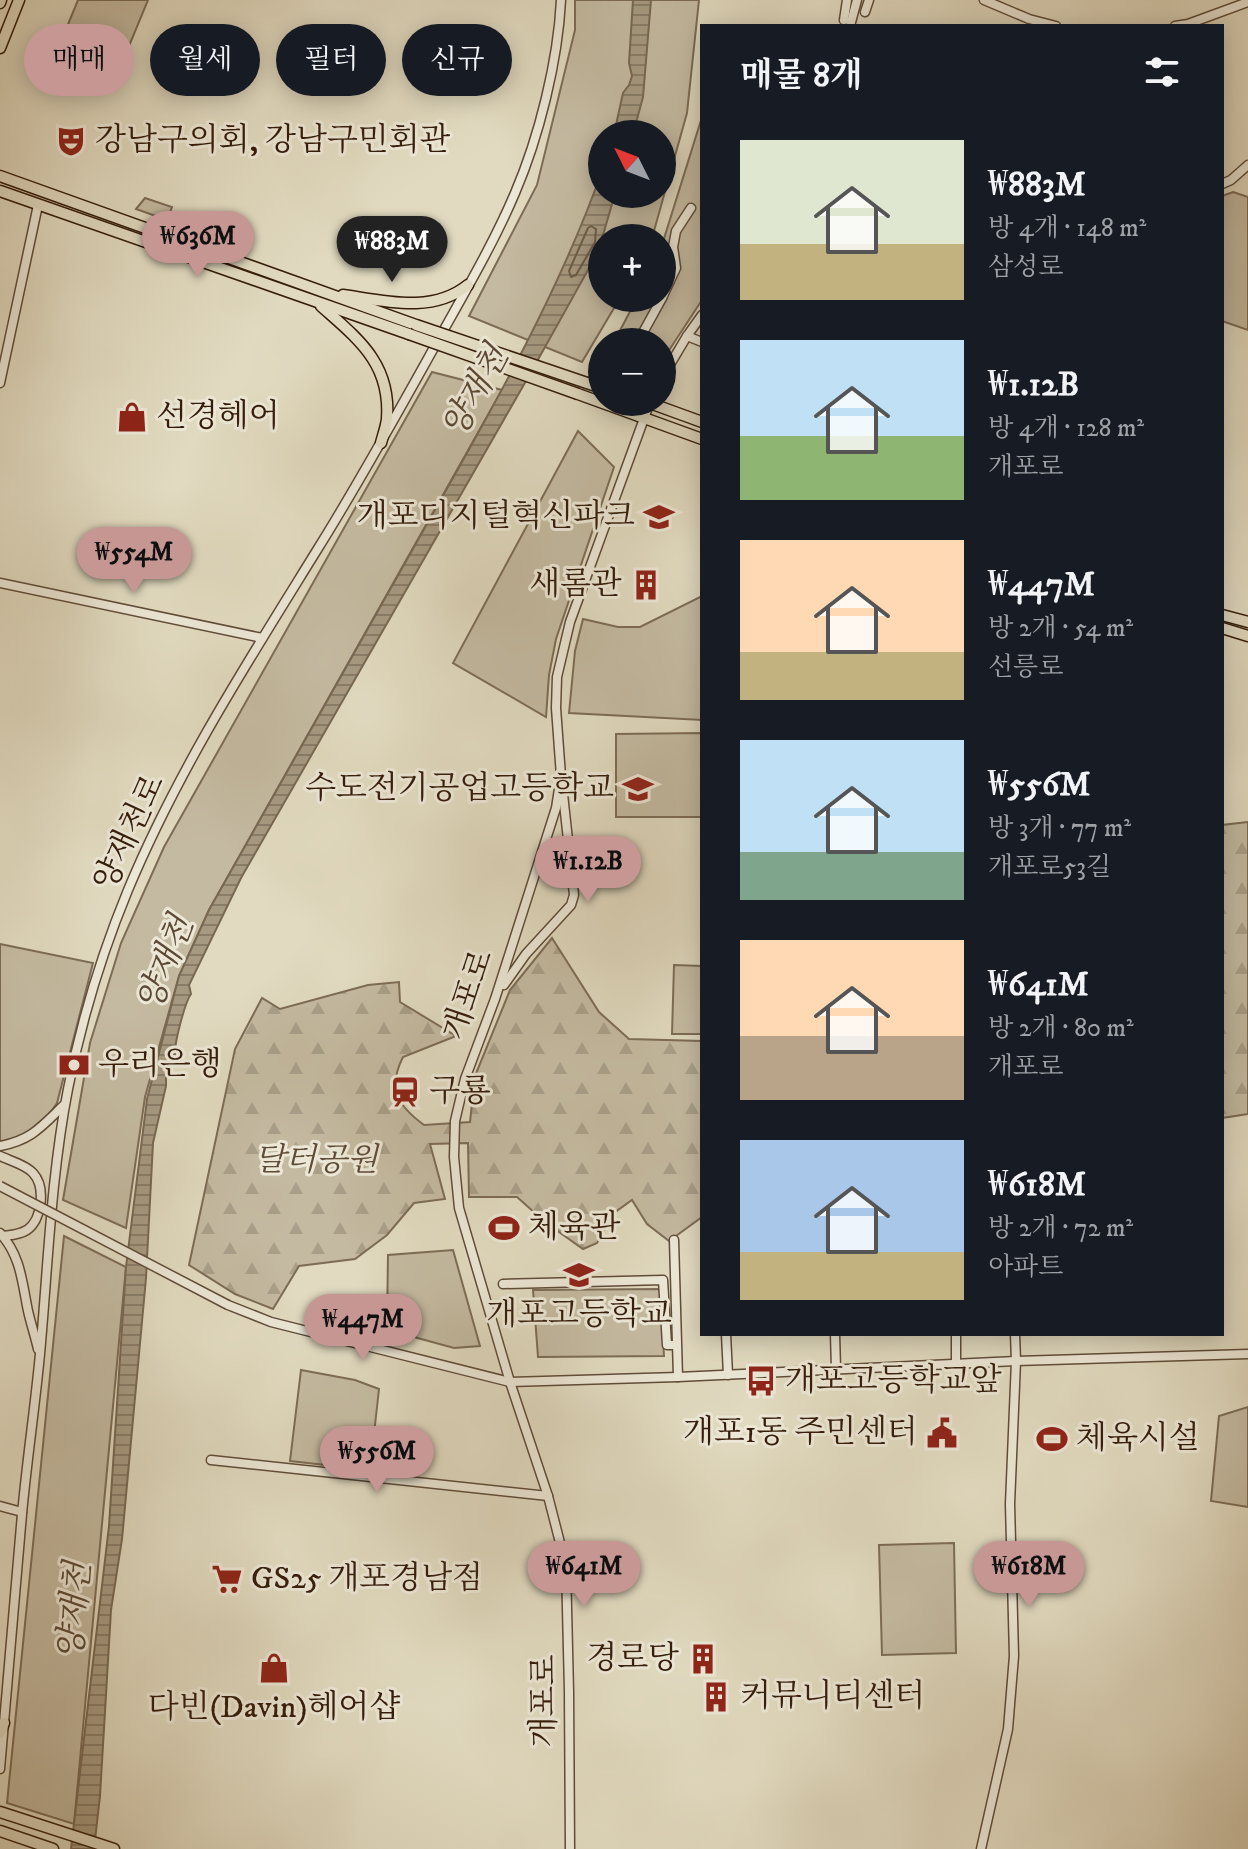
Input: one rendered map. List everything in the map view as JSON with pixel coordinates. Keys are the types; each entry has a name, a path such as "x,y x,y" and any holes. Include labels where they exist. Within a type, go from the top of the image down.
{"main road":[{"path":"0,48 19,0"},
{"path":"0,176 318,297 429,303 453,296 468,285"},
{"path":"0,191 412,330 700,438"},
{"path":"318,297 378,365 387,419 381,443"},
{"path":"412,330 588,383"},
{"path":"676,412 700,421"},
{"path":"1224,616 1248,622"},
{"path":"1224,629 1248,636"},
{"path":"0,1812 114,1849"},
{"path":"0,1831 53,1849"}],"street":[{"name":"양재천로","path":"0,1769 58,1147 95,981 128,890 197,750 381,443 497,231 516,191 534,136 555,54 561,0"},
{"path":"847,0 847,23"},
{"path":"847,23 857,0"},
{"path":"865,12 869,0"},
{"path":"984,0 1048,24"},
{"path":"1188,24 1248,2"},
{"path":"1224,183 1248,165"},
{"path":"0,383 38,205"},
{"path":"676,231 691,208"},
{"path":"676,354 700,318"},
{"path":"687,336 700,341"},
{"name":"개포로","path":"570,1849 566,1566 548,1496 510,1382 459,1208 454,1157 455,1121 465,1079 495,999 556,808 561,776 556,708 560,656 644,418"},
{"path":"0,583 262,638"},
{"path":"495,999 526,954 571,905 574,895 561,776"},
{"path":"538,869 548,868 566,874 573,888"},
{"path":"0,1146 31,1136 66,1103"},
{"path":"0,1156 31,1170 40,1188 38,1218 30,1228 18,1235 1,1234"},
{"path":"0,1186 228,1305 271,1322 510,1382 1248,1354"},
{"path":"1,1234 15,1255 22,1276 40,1357"},
{"path":"674,1240 678,1377"},
{"path":"503,1284 663,1280 667,1345 673,1345"},
{"path":"726,1336 728,1375"},
{"path":"835,1336 836,1369"},
{"path":"956,1336 956,1365"},
{"path":"981,1849 1008,1729 1014,1656 1010,1504 1015,1336"},
{"path":"211,1460 548,1496"},
{"path":"0,1506 22,1512"},
{"path":"0,1643 11,1645"}],"green space":[{"path":"78,0 148,0 134,34 134,24 68,24"},
{"path":"575,0 699,0 687,113 676,152 676,120 588,120 588,208 660,208 656,224 588,224 588,312 612,312 602,328 588,328 588,352 582,362 469,316 537,185 575,30"},
{"path":"700,123 700,303 676,340 676,328 621,328 630,312 676,312 676,224 669,224"},
{"path":"1233,192 1248,197 1248,330 1224,322 1224,195"},
{"path":"145,198 172,207 167,220 136,209"},
{"path":"432,372 502,390 209,910 179,976 145,1097 126,1228 63,1200 90,1043 121,943 164,847"},
{"path":"578,431 614,467 556,639 546,717 453,663"},
{"path":"700,597 700,720 569,713 575,651 583,619 618,627 640,627"},
{"path":"700,733 700,817 616,817 616,734"},
{"path":"1248,822 1248,1114 1224,1118 1224,825"},
{"name":"달터공원","path":"552,938 599,1012 629,1039 700,1041 700,1218 669,1241 647,1224 632,1200 614,1213 597,1243 583,1249 517,1197 469,1197 468,1143 430,1144 445,1199 414,1203 387,1235 355,1259 299,1266 273,1309 235,1294 189,1265 235,1049 262,998 280,1009 368,985 399,982 400,1002 456,1036 403,1057 398,1068 397,1096 424,1125 470,1122 475,1076 510,990"},
{"path":"0,944 93,963 57,1103 44,1122 24,1139 0,1147"},
{"path":"674,965 700,966 700,1034 672,1034"},
{"path":"64,1236 126,1267 74,1824 7,1803"},
{"path":"453,1250 480,1346 454,1348 414,1337 387,1323 388,1255"},
{"path":"660,1289 664,1356 538,1357 533,1290"},
{"path":"301,1370 355,1380 379,1389 370,1470 290,1461"},
{"path":"1248,1407 1248,1507 1211,1501 1219,1416"},
{"path":"954,1543 956,1653 882,1655 879,1545"}],"water":[{"path":"633,0 651,0 643,97 637,120 617,120 623,93 632,76 629,63"},
{"path":"588,207 611,208 606,224 588,224 588,270 241,878 189,985 191,994 180,1023 175,1054 166,1068 166,1086 153,1143 146,1278 122,1539 111,1610 94,1849 71,1849 109,1526 126,1267 147,1099 179,976 209,910 522,352"}],"place":[{"name":"강남구의회, 강남구민회관","path":"71,141"},
{"name":"선경헤어","path":"132,417"},
{"name":"개포디지털혁신파크","path":"659,517"},
{"name":"새롬관","path":"646,585"},
{"name":"수도전기공업고등학교","path":"638,789"},
{"name":"우리은행","path":"74,1065"},
{"name":"구룡","path":"405,1092"},
{"name":"체육관","path":"504,1228"},
{"name":"개포고등학교","path":"579,1275"},
{"name":"개포고등학교앞","path":"761,1381"},
{"name":"개포1동 주민센터","path":"942,1433"},
{"name":"체육시설","path":"1052,1439"},
{"name":"GS25 개포경남점","path":"227,1579"},
{"name":"경로당","path":"703,1659"},
{"name":"다빈(Davin)헤어샵","path":"274,1668"},
{"name":"커뮤니티센터","path":"716,1697"}],"water label":[{"name":"양재천","path":"476,392"},
{"name":"양재천","path":"166,964"},
{"name":"양재천","path":"75,1611"}]}
